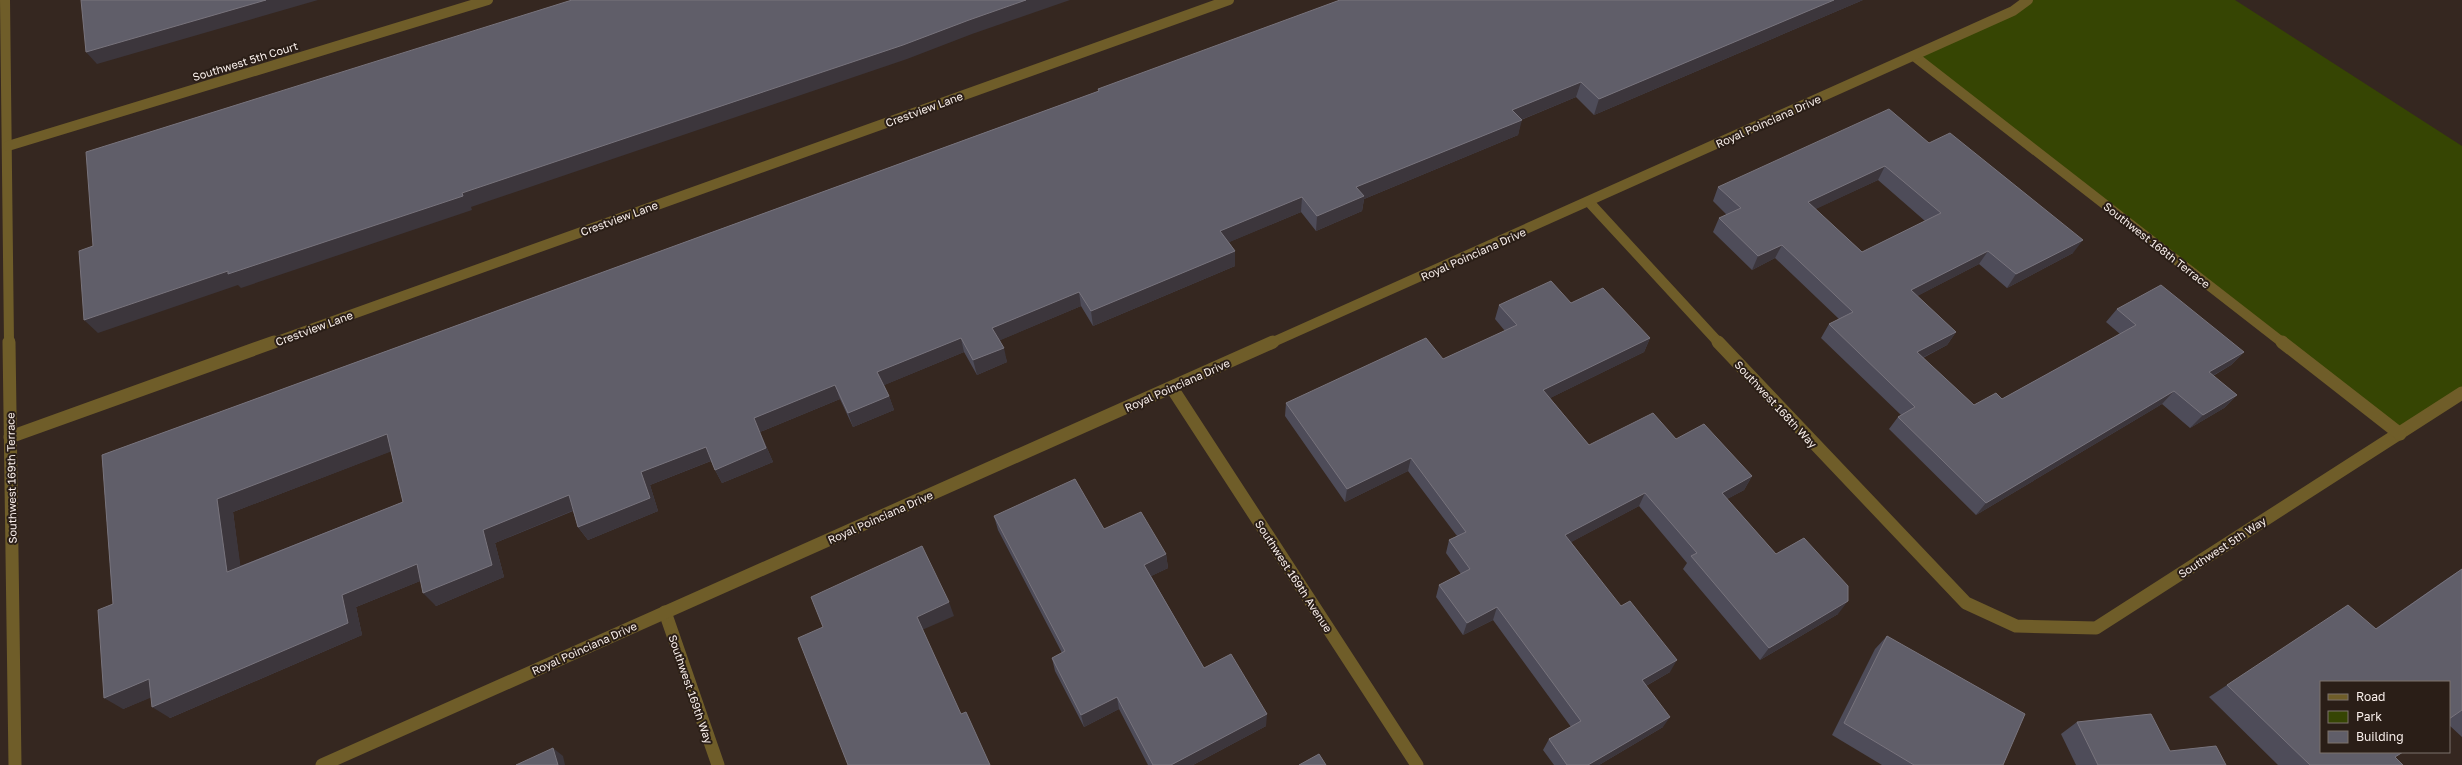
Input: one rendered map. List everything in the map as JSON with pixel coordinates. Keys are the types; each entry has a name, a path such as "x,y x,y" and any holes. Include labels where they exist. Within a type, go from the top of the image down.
{"street":[{"name":"Southwest 169th Terrace","path":"5,0 15,765"},
{"name":"Southwest 5th Court","path":"8,146 488,0"},
{"name":"Crestview Lane","path":"10,437 1229,0"},
{"name":"Royal Poinciana Drive","path":"322,765 1589,202 2013,11 2028,0"},
{"name":"Southwest 168th Terrace","path":"1914,56 2400,434"},
{"name":"Southwest 168th Way","path":"1589,202 1769,398 1966,603"},
{"name":"Southwest 169th Avenue","path":"1172,388 1417,765"},
{"name":"Southwest 5th Way","path":"1966,603 2016,626 2096,628 2462,393"},
{"name":"Southwest 169th Way","path":"665,612 718,765"}],"green space":[{"path":"2028,0 2235,0 2462,146 2462,393 2400,434 1914,56"}],"building":[{"path":"81,0 266,0 86,52"},
{"path":"572,0 1026,0 903,45 462,193 463,196 228,274 228,271 84,320 79,251 93,246 86,152"},
{"path":"1340,0 1834,0 1599,99 1581,82 1512,110 1522,120 1356,187 1364,196 1317,216 1302,197 1220,231 1235,251 1091,311 1079,292 992,328 1004,348 973,360 961,338 877,372 889,396 848,413 835,385 754,418 766,448 715,470 706,447 641,472 650,498 578,527 569,495 483,530 492,565 423,593 417,564 342,595 348,623 152,707 149,679 104,698 98,610 113,604 102,455 1099,91 1098,89","holes":["387,434 403,502 227,572 217,499"]},
{"path":"1889,109 1929,143 1950,133 2083,240 2016,274 1988,251 1911,290 1956,332 1917,352 1974,405 1996,393 2002,399 2136,325 2117,309 2161,285 2244,352 2209,372 2237,395 2203,415 2174,391 1986,503 1898,417 1915,407 1829,324 1853,312 1782,245 1758,256 1719,218 1741,208 1718,187","holes":["1885,166 1941,213 1862,252 1808,202"]},
{"path":"1551,281 1571,303 1603,288 1650,338 1543,390 1589,445 1653,413 1676,439 1704,424 1752,476 1722,493 1776,554 1804,538 1848,586 1848,601 1769,648 1691,556 1697,553 1645,493 1565,535 1621,606 1630,601 1677,660 1642,680 1670,717 1588,765 1567,765 1549,739 1581,721 1497,607 1467,623 1439,585 1470,569 1449,540 1466,532 1411,458 1347,489 1286,403 1426,338 1443,359 1517,325 1499,305"},
{"path":"1075,479 1104,529 1141,512 1166,554 1144,565 1204,668 1231,654 1267,714 1171,765 1153,765 1117,697 1081,715 1052,658 1065,651 994,516"},
{"path":"922,546 949,602 917,617 961,714 966,712 990,765 848,765 798,638 823,627 811,597"},
{"path":"2462,569 2462,710 2450,718 2450,681 2320,681 2320,753 2401,753 2395,757 2403,765 2310,765 2227,685 2348,605 2376,629"},
{"path":"1887,636 2025,714 2003,765 1914,765 1844,723"},
{"path":"2151,714 2170,751 2216,746 2226,765 2098,765 2077,722"},
{"path":"553,748 558,765 516,765"},
{"path":"1319,754 1326,765 1299,765"}]}
